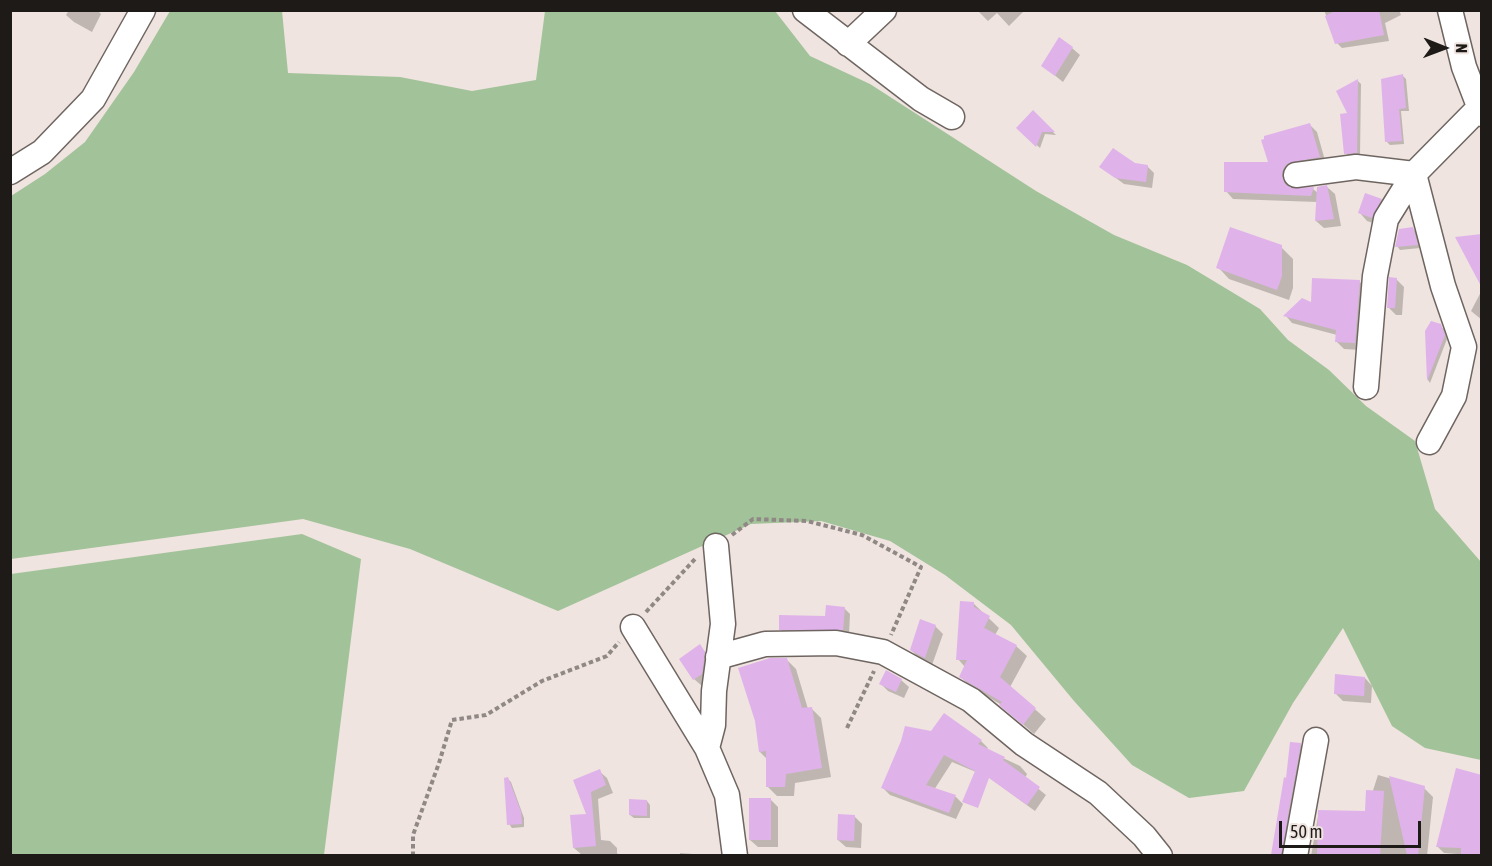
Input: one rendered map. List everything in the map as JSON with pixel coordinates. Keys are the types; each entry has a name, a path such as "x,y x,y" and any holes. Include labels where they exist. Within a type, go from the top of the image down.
{"street":[{"path":"10,172 42,152 93,99 143,10"},
{"path":"805,10 921,99 952,117"},
{"path":"848,44 884,10"},
{"path":"1366,387 1375,276 1386,219 1414,174 1481,109 1464,67 1450,10"},
{"path":"1296,174 1356,167 1414,174"},
{"path":"1414,174 1443,286 1464,347 1454,396 1429,442"},
{"path":"707,748 713,725 714,691 723,624 716,546"},
{"path":"633,627 707,748 727,795 735,855"},
{"path":"718,657 765,644 836,643 883,652 971,700 1024,744 1098,794 1144,836 1160,855"},
{"path":"1295,855 1316,740"}],"path":[{"path":"413,855 413,835 452,720 486,715 542,681 607,656 697,557 753,519 807,521 862,535 921,567 847,728"}],"green space":[{"path":"170,11 282,11 288,73 400,77 472,91 536,80 545,11 775,11 810,56 870,84 1036,191 1114,235 1187,265 1260,309 1288,340 1329,370 1366,406 1415,441 1435,509 1481,562 1481,760 1425,748 1392,726 1343,628 1293,703 1244,791 1189,798 1132,765 1074,701 1011,625 945,575 890,541 821,521 751,524 558,611 410,549 303,519 11,559 11,196 45,174 85,142 134,72"},
{"path":"302,534 361,559 324,855 11,855 11,574"}],"building":[{"path":"1337,10 1379,10 1384,35 1335,44 1325,16"},
{"path":"1059,37 1073,47 1055,76 1041,66"},
{"path":"1403,74 1406,108 1399,109 1402,141 1385,142 1381,79"},
{"path":"1358,79 1357,153 1344,154 1340,114 1347,113 1336,91"},
{"path":"1033,110 1055,132 1042,132 1036,147 1016,128"},
{"path":"1310,123 1320,157 1288,163 1283,169 1282,176 1285,184 1291,188 1314,187 1311,196 1224,192 1224,162 1268,162 1261,140 1264,136"},
{"path":"1113,148 1135,163 1148,165 1146,182 1115,178 1099,167"},
{"path":"1327,185 1334,219 1315,221 1317,187"},
{"path":"1365,193 1382,199 1372,218 1358,213"},
{"path":"1230,227 1282,245 1282,276 1277,290 1216,268"},
{"path":"1413,227 1418,245 1395,247 1399,229"},
{"path":"1482,234 1482,288 1455,237"},
{"path":"1389,277 1397,278 1395,308 1387,308"},
{"path":"1312,278 1360,280 1355,343 1335,342 1336,330 1283,316 1302,298 1311,302"},
{"path":"1431,321 1441,324 1445,335 1427,381 1425,331"},
{"path":"960,601 974,602 974,607 990,616 984,628 1017,645 1000,677 1036,708 1023,725 999,705 1002,702 959,677 967,660 956,660"},
{"path":"826,605 845,607 843,630 779,630 779,615 825,616"},
{"path":"920,619 936,625 925,658 910,650"},
{"path":"700,644 705,652 702,674 693,680 679,659"},
{"path":"770,658 787,658 802,708 812,707 822,768 786,774 785,787 766,787 766,751 759,752 755,721 738,668"},
{"path":"886,670 902,679 896,692 879,684"},
{"path":"1335,674 1365,677 1364,696 1334,694"},
{"path":"944,713 982,740 978,744 1005,757 1003,760 1040,787 1027,805 989,778 978,808 962,802 975,771 944,755 926,785 956,795 949,813 881,788 905,726 931,731"},
{"path":"1290,742 1301,743 1281,855 1271,855 1284,777 1286,778"},
{"path":"1456,768 1482,775 1482,855 1461,855 1461,848 1436,847"},
{"path":"600,769 606,785 591,792 596,846 573,848 570,815 586,814 573,780"},
{"path":"1389,776 1425,786 1418,855 1407,855"},
{"path":"508,777 521,812 522,824 507,825 504,778"},
{"path":"1366,790 1384,791 1380,855 1317,855 1318,810 1365,811"},
{"path":"749,798 771,798 771,840 749,840"},
{"path":"629,799 647,800 647,816 629,815"},
{"path":"838,814 855,815 854,841 837,840"}]}
